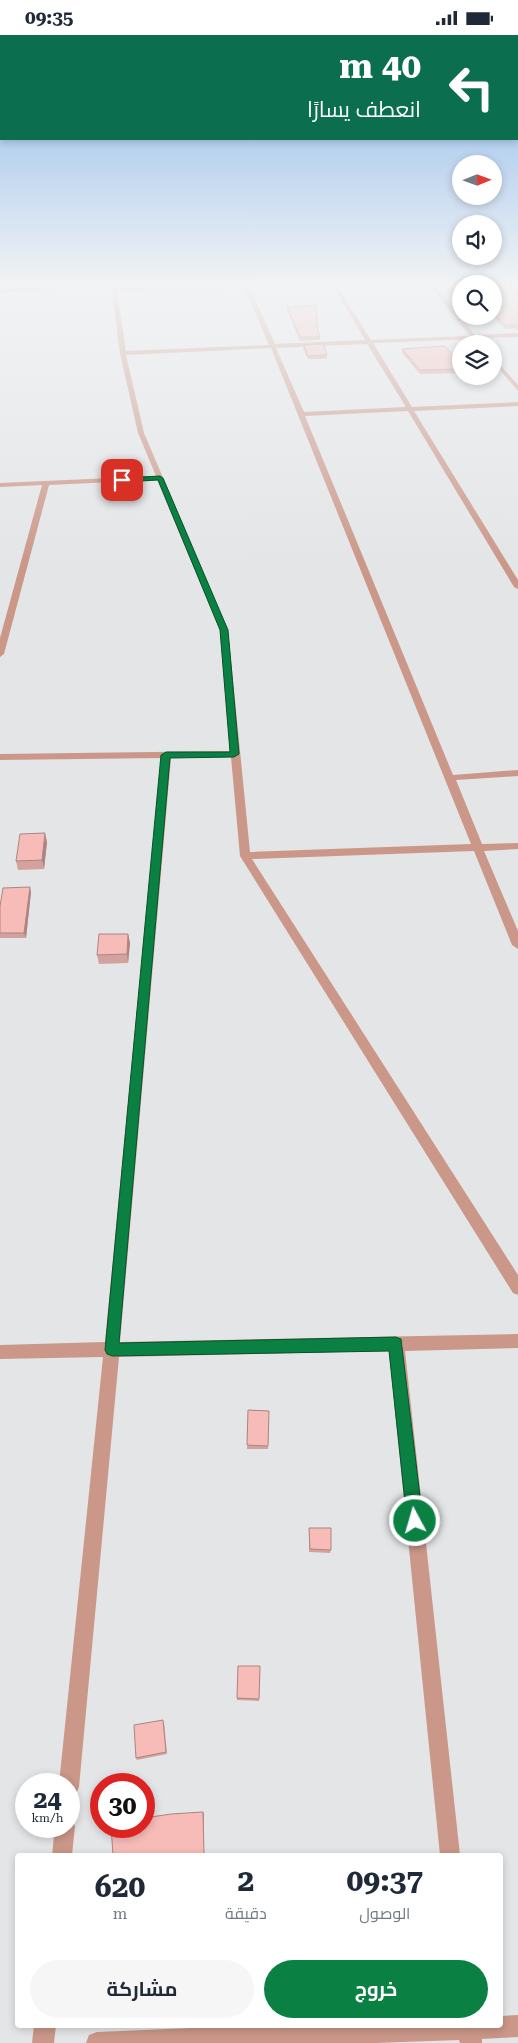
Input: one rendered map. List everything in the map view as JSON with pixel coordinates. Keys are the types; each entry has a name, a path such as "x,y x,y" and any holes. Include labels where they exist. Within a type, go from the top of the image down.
{"street":[{"path":"129,378 141,433 224,630 234,754 245,856 518,1288"},
{"path":"287,378 518,945"},
{"path":"391,378 518,587"},
{"path":"509,378 518,389"},
{"path":"303,414 518,404"},
{"path":"0,485 160,478"},
{"path":"0,654 46,483"},
{"path":"0,757 234,754"},
{"path":"70,1773 112,1350 166,755"},
{"path":"449,779 518,773"},
{"path":"245,856 478,849 518,846"},
{"path":"0,1352 518,1341"},
{"path":"396,1344 450,1853"},
{"path":"62,1853 64,1838"},
{"path":"503,2028 518,2026"},
{"path":"44,2043 45,2028"},
{"path":"97,2043 469,2032 502,2028"}],"building":[{"path":"45,833 42,860 16,861 20,834"},
{"path":"30,887 24,933 0,933 0,906 3,888"},
{"path":"99,934 128,934 127,954 97,955"},
{"path":"248,1410 269,1411 268,1446 247,1445"},
{"path":"309,1528 331,1528 331,1550 310,1549"},
{"path":"238,1666 260,1666 259,1699 237,1698"},
{"path":"163,1720 166,1752 136,1758 134,1725"},
{"path":"203,1812 204,1853 113,1853 112,1838 155,1838 155,1816"}],"route":[{"path":"122,480 160,478 224,630 234,754 166,755 112,1350 396,1344 415,1521"}]}
